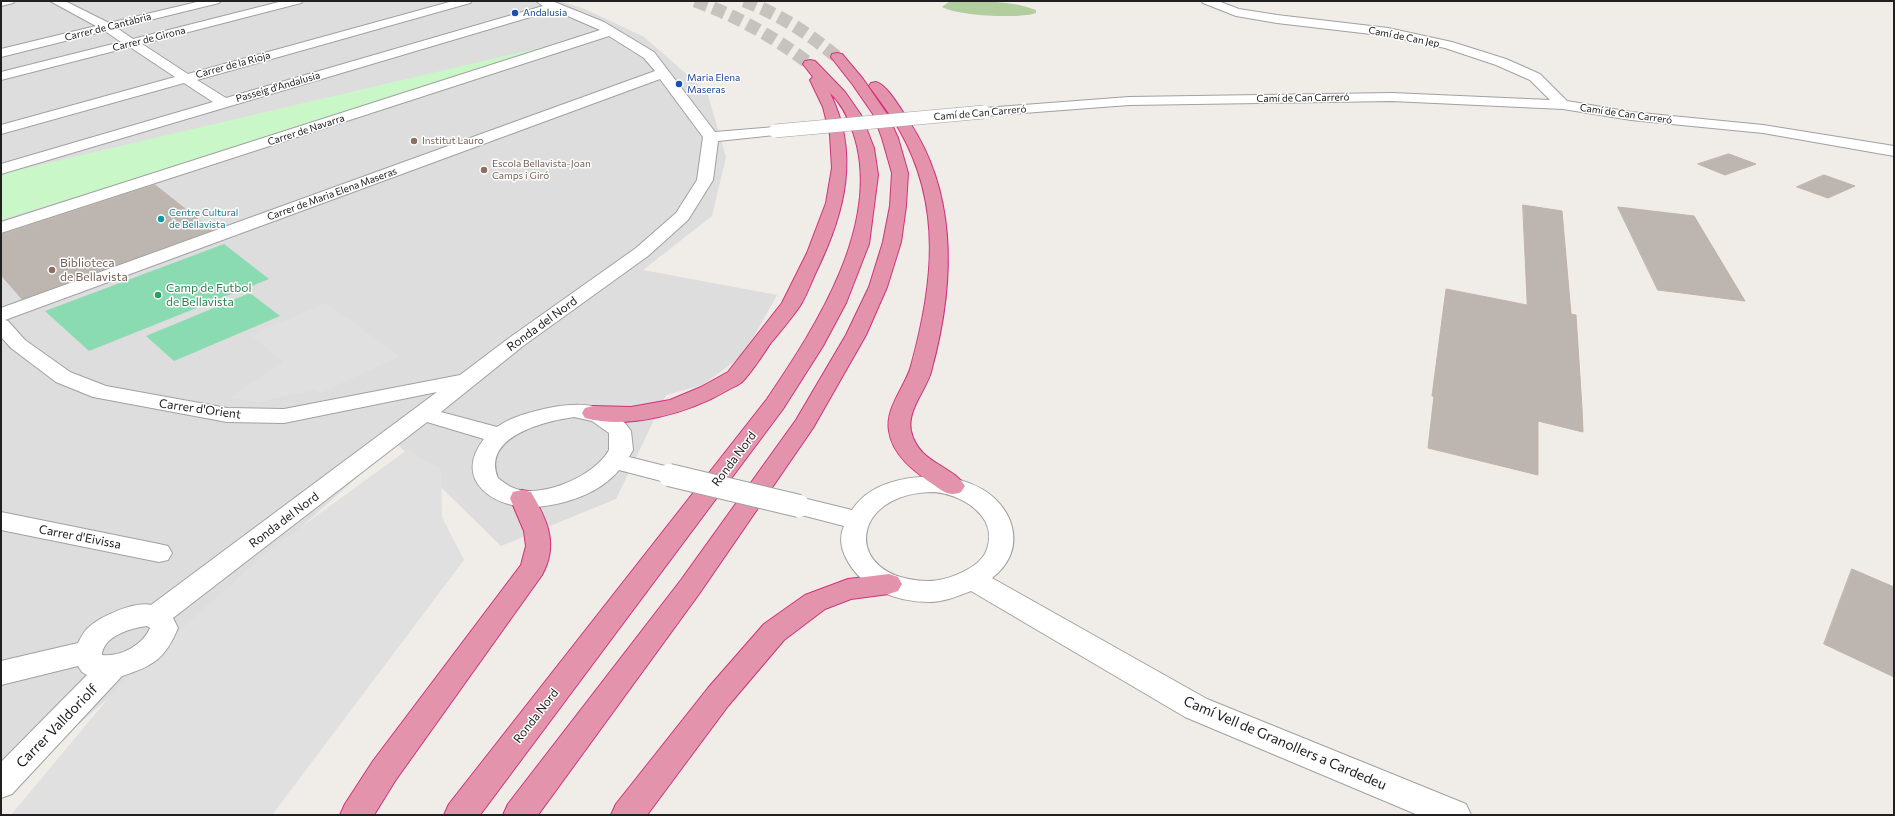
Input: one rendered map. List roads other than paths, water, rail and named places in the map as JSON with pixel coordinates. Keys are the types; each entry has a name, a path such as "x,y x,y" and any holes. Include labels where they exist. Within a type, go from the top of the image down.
{"highway":[{"path":"519,815 690,587 805,423 856,335 878,287 892,242 898,206 900,174 890,138 880,114 858,82 837,57 862,69 906,125 916,145 932,188 940,235 938,286 920,374 902,411 900,430 905,446 923,465 953,486"},
{"name":"Ronda Nord","path":"460,815 775,404 813,346 836,302 860,244 870,175 866,148 854,115 840,95 812,67 830,107 837,135 840,168 832,210 816,253 791,304 736,377 710,392 675,406 631,414 593,413"},
{"path":"356,815 384,771 533,568 539,546 537,531 522,498"},
{"path":"627,815 718,697 774,632 815,602 848,589 889,584"}],"street":[{"path":"1,3 9,1"},
{"path":"56,1 107,27 224,103"},
{"name":"Carrer de Cantàbria","path":"1,53 215,1"},
{"name":"Carrer de Girona","path":"1,76 297,1"},
{"name":"Carrer de la Rioja","path":"1,130 466,1"},
{"path":"542,1 611,31 649,55 711,137"},
{"name":"Camí de Can Jep","path":"1207,1 1236,12 1277,20 1388,32 1448,45 1501,62 1535,77 1563,105"},
{"name":"Passeig d'Andalusia","path":"1,169 555,6"},
{"name":"Carrer de Navarra","path":"1,228 611,31"},
{"name":"Carrer de Maria Elena Maseras","path":"1,315 663,73"},
{"name":"Camí de Can Carreró","path":"711,137 984,112 1129,101 1392,97 1563,105 1631,116 1763,129 1894,151"},
{"name":"Ronda del Nord","path":"155,617 424,414 516,342 642,252 682,216 705,180 711,137"},
{"name":"Carrer d'Orient","path":"1,325 18,344 63,377 102,392 227,415 284,416 466,380"},
{"path":"574,410 593,413 609,420 620,432 621,451 611,467 594,481 572,492 547,498 522,498 502,492 490,484 483,470 485,455 495,441 509,429 529,419 552,412 574,410"},
{"path":"424,414 501,436"},
{"path":"614,461 857,520"},
{"path":"931,484 953,486 974,495 992,509 1002,533 999,552 987,570 966,583 941,590 913,590 889,584 870,573 857,557 853,538 857,520 867,506 885,494 907,486 931,484"},
{"name":"Carrer d'Eivissa","path":"1,521 159,553"},
{"name":"Camí Vell de Granollers a Cardedeu","path":"972,579 1196,708 1455,815"},
{"path":"135,616 155,617 162,621 164,628 159,640 139,658 112,667 101,667 93,664 89,659 88,652 92,643 110,627 135,616"},
{"path":"1,673 88,652"},
{"name":"Carrer Valldoriolf","path":"1,784 112,667"}],"tunnel":[{"path":"695,1 726,13 755,28 810,64"},
{"path":"744,1 757,6 793,25 837,57"}],"place":[{"name":"Andalusia","path":"515,13"},
{"name":"Maria Elena Maseras","path":"679,84"},
{"name":"Institut Lauro","path":"414,141"},
{"name":"Escola Bellavista-Joan Camps i Giró","path":"484,170"},
{"name":"Centre Cultural de Bellavista","path":"161,219"},
{"name":"Biblioteca de Bellavista","path":"52,270"},
{"name":"Camp de Futbol de Bellavista","path":"158,295"}]}
